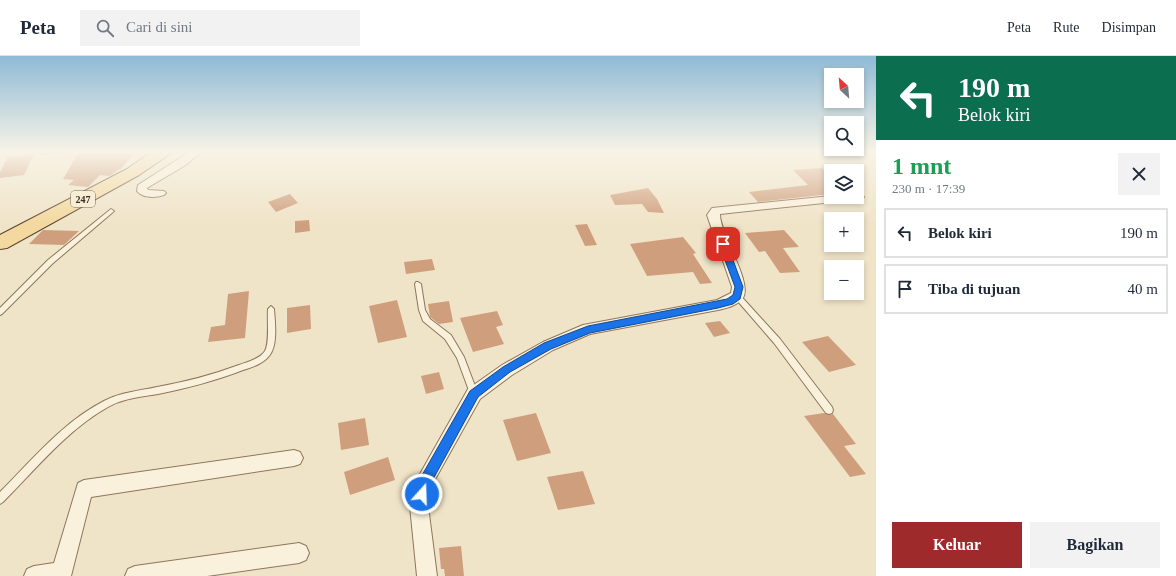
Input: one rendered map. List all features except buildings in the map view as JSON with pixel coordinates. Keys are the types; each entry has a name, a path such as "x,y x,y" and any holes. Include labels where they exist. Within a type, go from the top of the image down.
{"main road":[{"name":"247","path":"0,243 127,175"}],"street":[{"path":"160,193 146,193 142,191 142,188 161,175"},
{"path":"427,576 419,506 425,481 474,394 506,370 548,346 588,330 730,302 737,296 739,287 713,215 716,210 824,200"},
{"path":"49,575 84,489 294,458"},
{"path":"135,576 299,553"}],"lane":[{"path":"0,312 50,262 111,211"},
{"path":"418,284 424,316 435,328 448,337 460,357 474,394"},
{"path":"737,296 777,341 829,410"},
{"path":"0,499 62,437 84,418 107,404 127,396 188,384 258,361 267,354 271,345 271,309"}],"route":[{"path":"422,494 425,481 474,394 506,370 548,346 588,330 730,302 737,296 739,287 723,244"}]}
